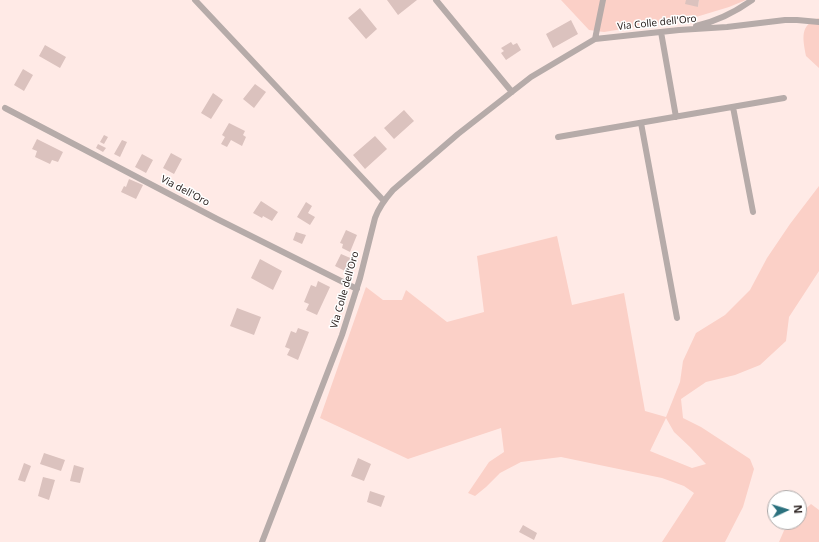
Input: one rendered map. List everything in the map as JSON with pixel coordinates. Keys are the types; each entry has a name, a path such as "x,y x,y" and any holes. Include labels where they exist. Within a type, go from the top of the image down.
{"street":[{"path":"195,0 384,201"},
{"path":"436,0 512,92"},
{"path":"595,39 603,0"},
{"path":"679,30 711,23 734,12 752,0"},
{"name":"Via Colle dell'Oro","path":"262,542 339,342 357,289 375,218 384,201 393,190 458,134 512,92 531,78 595,39 785,20 819,22"},
{"path":"661,32 676,117"},
{"path":"558,137 784,98"},
{"path":"733,107 753,212"},
{"name":"Via dell'Oro","path":"5,108 357,289"},
{"path":"642,123 677,318"}],"shaded area":[{"path":"561,0 686,0 698,7 699,0 746,0 696,17 604,32 589,30"},
{"path":"819,18 819,68 806,56 804,33 808,24"},
{"path":"819,186 819,271 789,317 786,341 760,365 735,375 706,382 681,399 683,418 701,427 750,459 754,469 743,507 725,542 662,542 694,493 684,486 662,478 561,457 521,462 500,473 475,496 468,493 489,462 504,452 501,428 408,459 320,418 366,287 383,300 402,300 406,290 447,322 484,312 477,256 557,236 572,305 624,293 645,411 666,417 680,382 683,361 696,333 725,315 750,290 767,258 790,224","holes":["666,418 674,432 690,447 706,464 692,468 650,451"]},
{"path":"811,504 819,510 819,542 779,542 784,530 807,530 807,508"}],"building":[{"path":"387,0 417,0 398,15"},
{"path":"686,0 699,0 698,7 685,4"},
{"path":"360,8 377,29 366,39 348,18"},
{"path":"571,20 578,34 553,48 546,34"},
{"path":"511,42 513,45 517,43 521,50 506,60 501,53 504,51 501,48"},
{"path":"45,45 66,57 60,68 39,56"},
{"path":"23,69 33,75 24,91 14,85"},
{"path":"255,84 266,92 254,108 243,99"},
{"path":"213,93 223,100 211,119 201,113"},
{"path":"404,110 414,121 394,139 384,128"},
{"path":"229,123 245,131 243,135 246,137 242,146 231,140 227,147 221,144 225,137 222,135"},
{"path":"104,135 108,137 104,144 100,142"},
{"path":"375,136 387,149 365,169 353,155"},
{"path":"37,139 63,152 58,162 52,160 50,164 35,157 37,151 32,149"},
{"path":"122,140 127,142 120,157 114,154"},
{"path":"98,144 106,148 103,152 96,148"},
{"path":"171,153 182,159 174,174 163,168"},
{"path":"142,154 153,160 146,173 135,167"},
{"path":"129,179 143,185 136,199 121,192 124,186 126,187"},
{"path":"261,201 278,212 272,221 253,213"},
{"path":"306,202 312,206 308,213 315,217 310,225 297,217"},
{"path":"346,230 357,235 350,252 342,248 343,244 340,243"},
{"path":"296,232 306,235 302,244 293,240"},
{"path":"341,254 355,260 351,269 347,268 345,271 335,266"},
{"path":"260,259 282,271 273,290 251,278"},
{"path":"318,281 330,287 317,315 306,310 309,304 304,302 311,285 316,287"},
{"path":"237,308 261,317 254,335 230,326"},
{"path":"298,328 309,332 298,360 287,355 290,349 285,347 291,331 296,333"},
{"path":"44,453 65,460 61,471 40,464"},
{"path":"358,458 371,464 364,481 351,476"},
{"path":"24,463 31,466 25,482 18,480"},
{"path":"74,465 84,468 80,483 70,481"},
{"path":"43,477 55,480 49,500 38,496"},
{"path":"370,491 385,496 381,507 367,502"},
{"path":"523,525 537,533 534,540 519,532"}]}
